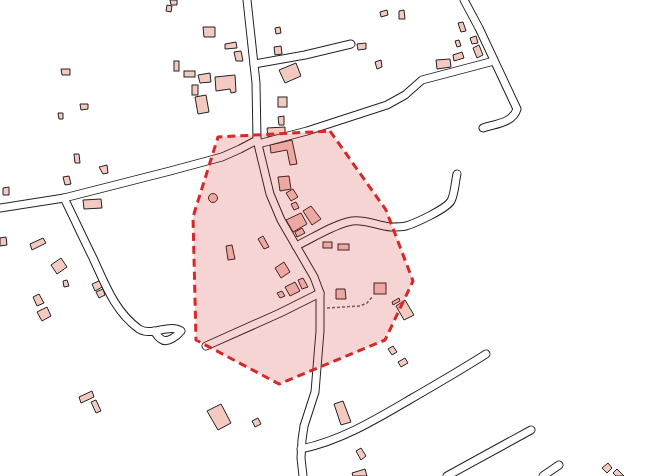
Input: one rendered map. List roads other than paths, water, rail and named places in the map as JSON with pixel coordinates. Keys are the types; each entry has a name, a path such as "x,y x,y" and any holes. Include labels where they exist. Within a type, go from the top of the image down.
{"street":[{"path":"247,0 250,40 257,95 257,142 274,203 281,220 314,277 320,293 321,309 315,392 304,426 301,449 303,476"},
{"path":"464,0 517,109 516,113 507,121 483,128"},
{"path":"254,64 305,55 351,44"},
{"path":"0,208 64,198 222,157 257,142 307,131 387,105 405,95 422,80 494,61"},
{"path":"296,246 352,221 364,221 393,227 406,226 414,223 448,204 453,195 457,174"},
{"path":"64,198 108,291 121,313 141,330 154,331"},
{"path":"206,346 280,313 320,293"},
{"path":"301,449 317,446 333,440 374,420 443,381 486,354"},
{"path":"447,476 531,430"},
{"path":"543,476 559,466"}]}
